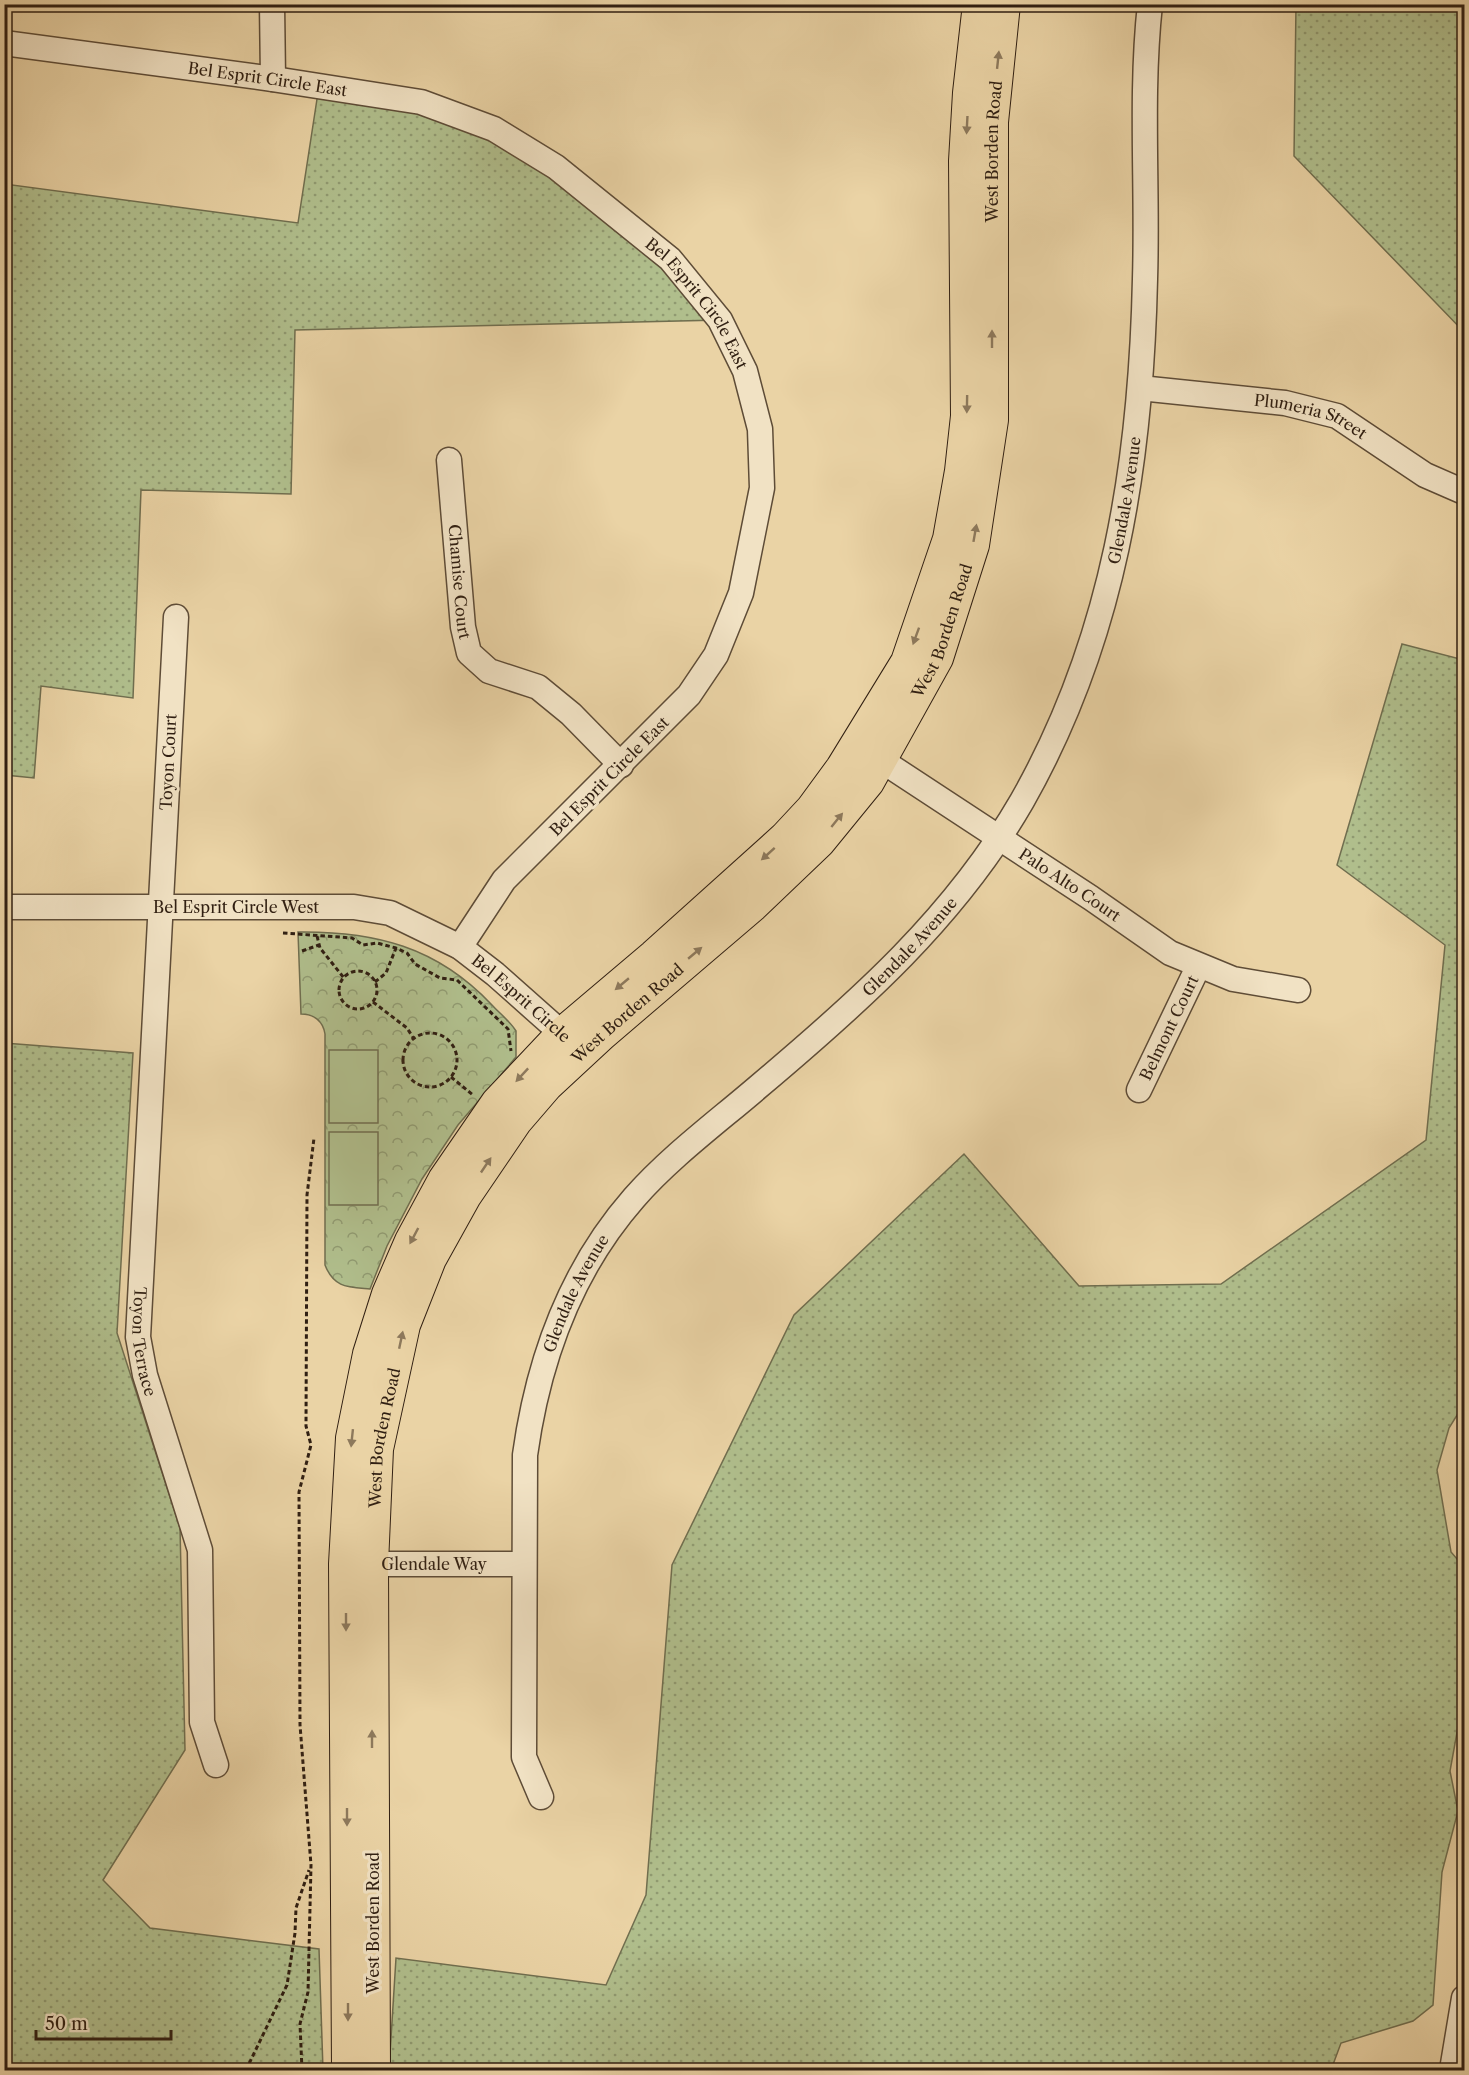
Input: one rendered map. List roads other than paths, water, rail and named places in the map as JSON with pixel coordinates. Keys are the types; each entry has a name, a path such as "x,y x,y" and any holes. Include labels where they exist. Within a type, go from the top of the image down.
{"main road":[{"name":"West Borden Road","path":"374,2070 359,1564 348,1487 356,1408 369,1354 388,1294 411,1241 472,1137 510,1088 753,904 819,842 868,782 869,752 907,662 949,539 961,471 967,416 965,161 969,93 979,4"},
{"name":"West Borden Road","path":"869,752 937,658 973,545 987,465 992,420 992,122 1004,4"},
{"name":"West Borden Road","path":"348,2070 359,1564"}],"street":[{"path":"272,4 273,78"},
{"name":"Glendale Avenue","path":"541,1797 524,1757 525,1455 538,1383 550,1339 574,1287 601,1242 634,1198 670,1162 852,1007 903,958 982,862 1024,796 1066,714 1108,595 1130,483 1140,388 1145,281 1145,48 1150,4"},
{"name":"Bel Esprit Circle East","path":"4,43 273,78 421,102 494,129 556,167 670,259 720,320 745,372 760,429 762,488 741,593 716,655 689,695 504,880 460,947"},
{"name":"Plumeria Street","path":"1140,388 1285,403 1337,416 1425,475 1464,492"},
{"name":"Chamise Court","path":"449,460 468,653 489,671 538,687 571,714 621,765"},
{"name":"Toyon Court","path":"159,907 176,617"},
{"name":"Palo Alto Court","path":"869,752 1170,953 1198,967 1233,979 1298,990"},
{"name":"Bel Esprit Circle West","path":"4,907 354,907 390,913 460,947"},
{"name":"Toyon Terrace","path":"159,907 138,1337 145,1376 200,1550 202,1722 216,1766"},
{"name":"Bel Esprit Circle","path":"460,947 572,1042"},
{"name":"Belmont Court","path":"1139,1089 1198,967"},
{"name":"Glendale Way","path":"359,1564 523,1564"},
{"path":"1452,2070 1464,1998"}]}
